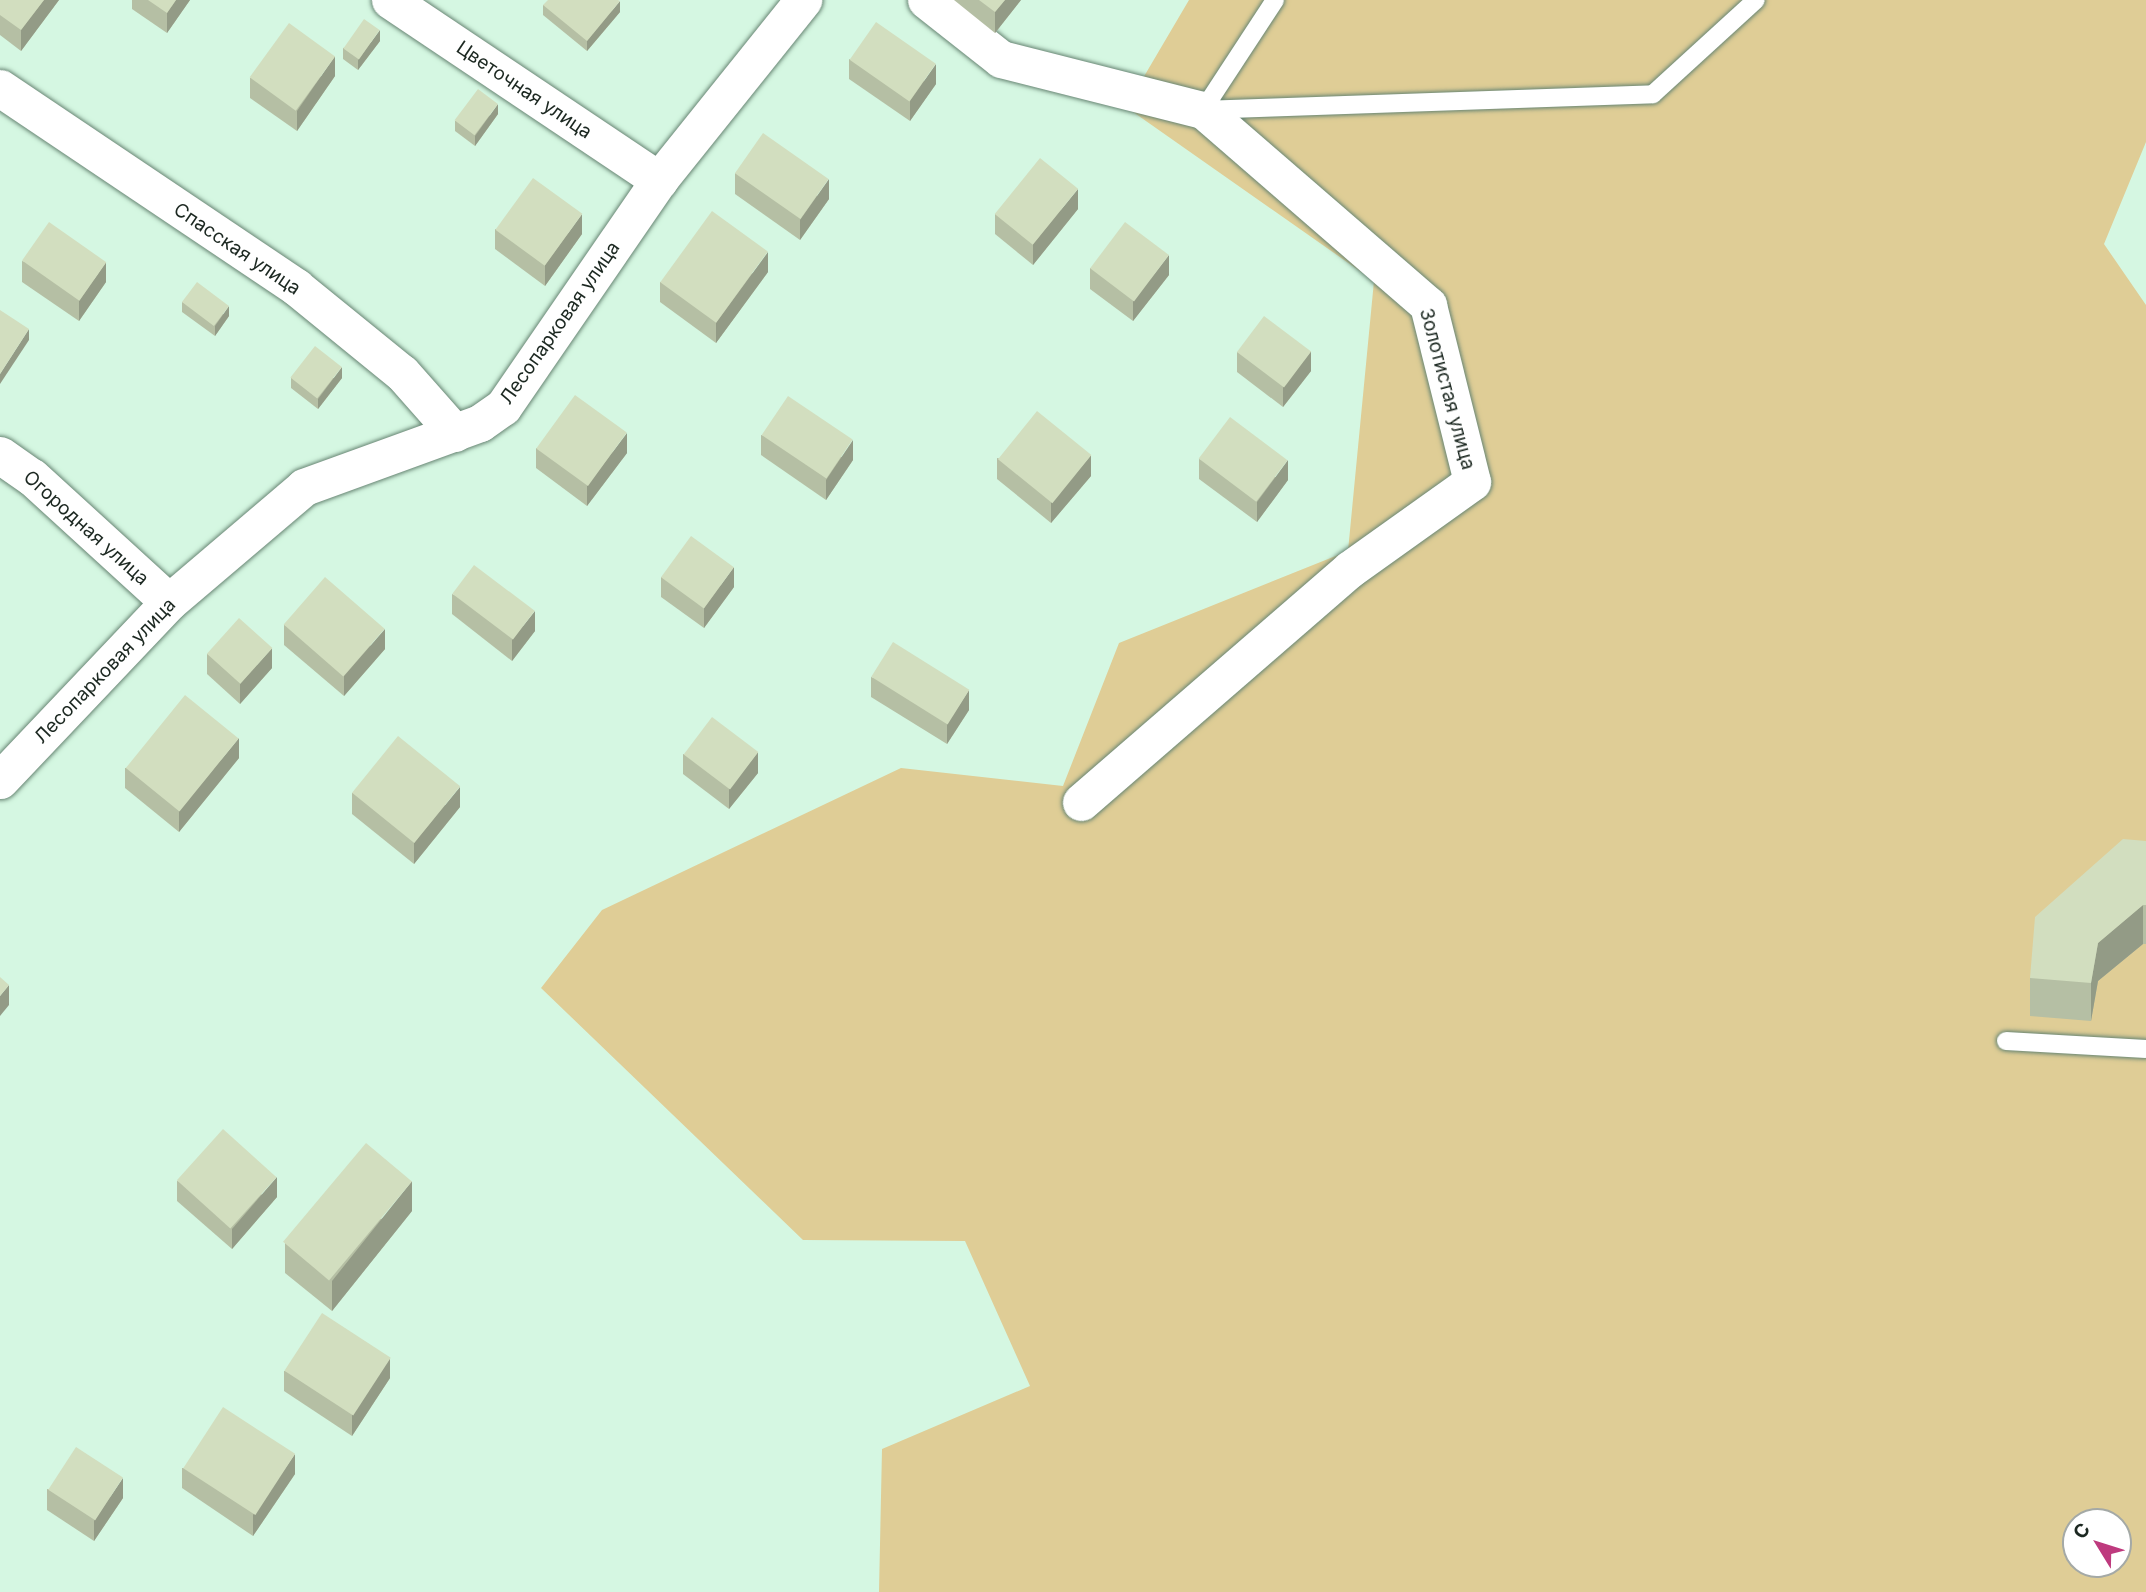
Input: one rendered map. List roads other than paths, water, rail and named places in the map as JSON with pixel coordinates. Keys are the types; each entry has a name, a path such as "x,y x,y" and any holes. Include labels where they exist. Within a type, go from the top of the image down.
{"street":[{"name":"Цветочная улица","path":"390,0 659,180"},
{"name":"Лесопарковая улица","path":"0,780 169,602 304,487 455,433 503,407 659,180 803,0"},
{"name":"Золотистая улица","path":"926,0 1001,59 1203,110 1428,305 1472,482 1350,569 1081,802"},
{"name":"Спасская улица","path":"0,88 296,287 402,373 455,433"},
{"name":"Огородная улица","path":"0,455 32,477 169,602"}],"lane":[{"path":"1203,110 1275,0"},
{"path":"1203,110 1653,94 1756,0"},
{"path":"2006,1041 2146,1049"}]}
